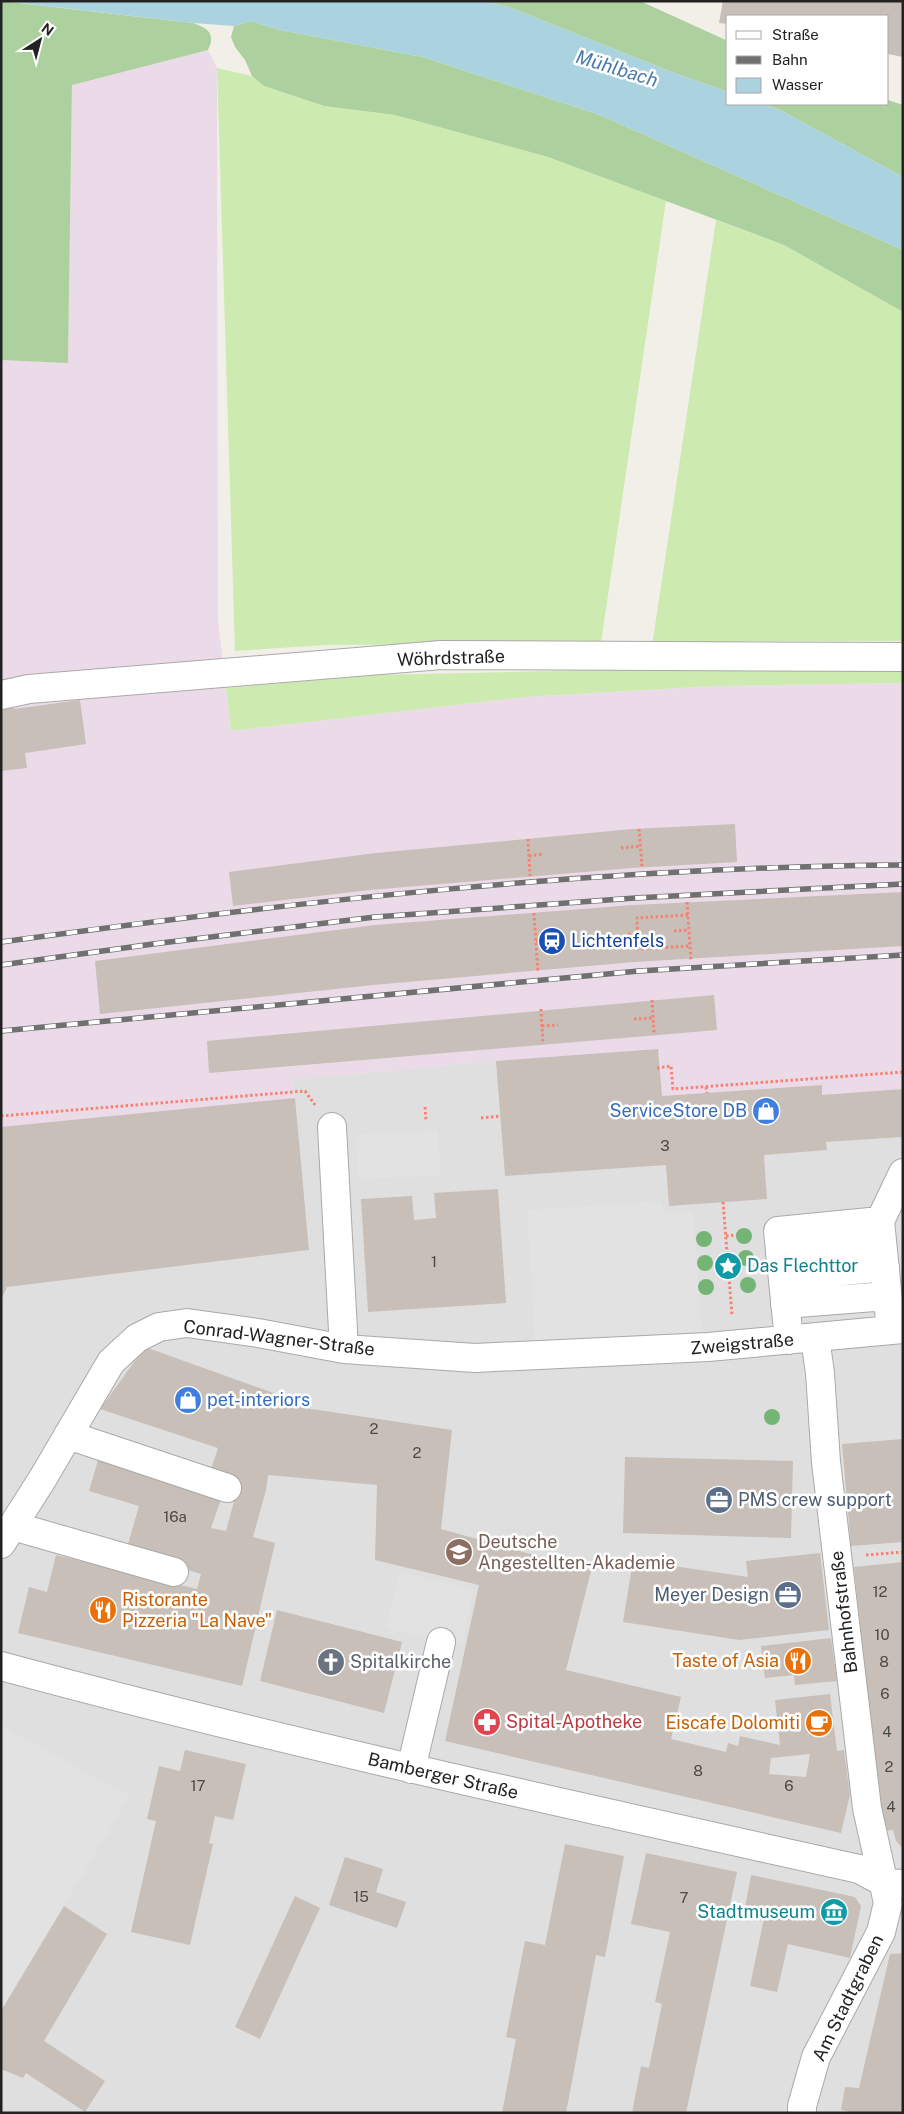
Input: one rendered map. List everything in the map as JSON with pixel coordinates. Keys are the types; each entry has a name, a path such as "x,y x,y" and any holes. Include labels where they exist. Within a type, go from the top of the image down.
{"street":[{"name":"Wöhrdstraße","path":"1,695 29,689 441,655 903,657"},
{"path":"332,1127 344,1349"},
{"path":"897,1330 887,1296 882,1244 903,1173"},
{"name":"Bahnhofstraße","path":"882,1244 778,1231 785,1304 820,1373 826,1462 867,1808 894,1884"},
{"path":"781,1265 882,1244"},
{"path":"785,1304 887,1296"},
{"name":"Conrad-Wagner-Straße","path":"7,1535 111,1362 137,1338 159,1327 187,1323 258,1333 344,1349 475,1358 582,1353"},
{"name":"Zweigstraße","path":"582,1353 734,1345 897,1330"},
{"path":"68,1434 227,1488"},
{"path":"7,1535 174,1572"},
{"path":"411,1769 441,1642"},
{"name":"Bamberger Straße","path":"1,1666 137,1703 411,1769 859,1869 894,1884"},
{"name":"Am Stadtgraben","path":"802,2113 802,2106 816,2057 881,1932 894,1884"}],"path":[{"path":"639,829 642,866"},
{"path":"528,839 530,876"},
{"path":"620,848 640,846"},
{"path":"529,856 544,854"},
{"path":"687,902 691,961"},
{"path":"534,913 538,972"},
{"path":"688,915 637,918 637,934 638,949 690,946"},
{"path":"674,931 689,930"},
{"path":"628,934 637,934"},
{"path":"536,942 550,941"},
{"path":"652,1000 654,1035"},
{"path":"541,1009 543,1044"},
{"path":"634,1019 653,1018"},
{"path":"542,1026 558,1025"},
{"path":"657,1068 671,1066 673,1089 903,1072"},
{"path":"706,1087 707,1093"},
{"path":"1,1116 305,1091 332,1127"},
{"path":"425,1108 426,1121"},
{"path":"481,1118 501,1116"},
{"path":"723,1202 734,1345"},
{"path":"838,1557 903,1552"}],"shaded area":[{"path":"208,50 217,68 218,621 231,731 525,697 714,686 903,683 903,1137 826,1142 827,1150 765,1155 767,1199 669,1206 666,1165 496,1061 293,1079 309,1250 1,1276 1,360 68,362 72,84"},
{"path":"496,1061 764,1155 826,1142 903,1137 903,2113 1,2113 1,1287 309,1250 293,1079"},
{"path":"438,1130 440,1176 358,1179 356,1134"},
{"path":"661,1201 663,1213 693,1212 703,1347 536,1355 527,1210"},
{"path":"399,1572 474,1589 462,1646 386,1629"},
{"path":"1,1725 130,1796 1,2011"}],"green space":[{"path":"1,1 193,23 203,27 211,36 208,50 72,85 68,363 1,360"},
{"path":"485,1 640,1 726,40 726,91 669,71 511,8"},
{"path":"251,21 280,30 423,57 600,115 903,250 903,312 784,245 548,157 395,115 324,106 264,86 252,76 231,37 234,26"},
{"path":"217,68 252,76 264,86 324,106 395,115 548,157 666,201 601,643 326,645 235,651"},
{"path":"889,100 903,105 903,177 780,110 765,105 889,105"},
{"path":"716,220 784,245 903,312 903,641 750,641 652,646"},
{"path":"695,668 903,670 903,683 714,686 525,697 231,731 226,688 376,675"}],"water":[{"name":"Mühlbach","path":"3,1 485,1 511,8 669,71 726,91 726,105 765,105 780,110 903,177 903,250 600,115 423,57 280,30 251,21 234,26"}],"building":[{"path":"723,1 903,1 903,57 889,54 889,15 726,15 726,24 719,23"},
{"path":"80,700 86,744 25,753 27,768 1,771 1,705 13,704 14,709"},
{"path":"735,824 737,862 632,868 370,890 233,906 229,872 376,853 632,829"},
{"path":"903,892 903,946 634,962 373,985 100,1014 95,961 375,925 633,905"},
{"path":"714,995 717,1030 209,1073 207,1041"},
{"path":"658,1049 662,1096 822,1085 822,1095 903,1089 903,1137 826,1142 827,1150 764,1155 767,1199 669,1206 666,1165 505,1176 496,1061"},
{"path":"295,1098 309,1250 7,1287 1,1300 1,1127"},
{"path":"498,1189 506,1303 368,1312 361,1199 412,1196 414,1220 436,1218 434,1193"},
{"path":"145,1347 282,1396 278,1404 452,1430 441,1529 591,1571 566,1670 681,1697 671,1739 726,1752 728,1743 738,1746 740,1736 780,1745 775,1700 830,1694 837,1751 844,1750 850,1795 841,1833 445,1741 479,1585 375,1560 377,1485 268,1475 266,1490 253,1537 275,1543 242,1686 18,1633 29,1587 47,1592 56,1555 197,1589 201,1574 126,1551 139,1506 89,1491 98,1460 221,1499 211,1528 226,1531 239,1483 210,1472 218,1448 100,1409","holes":["810,1754 806,1777 769,1774 771,1758"]},
{"path":"903,1439 903,1542 851,1546 842,1444"},
{"path":"625,1457 793,1461 791,1538 623,1533"},
{"path":"820,1553 829,1630 739,1640 623,1622 633,1560 748,1577 746,1561"},
{"path":"903,1562 903,1848 896,1841 893,1830 882,1831 854,1567"},
{"name":"Spitalkirche","path":"277,1610 402,1642 384,1713 260,1681"},
{"name":"Taste of Asia","path":"831,1638 837,1681 795,1685 794,1675 765,1678 761,1646"},
{"path":"185,1750 246,1764 233,1820 215,1816 209,1843 213,1844 190,1945 131,1932 156,1821 147,1819 159,1766 180,1771"},
{"path":"565,1844 624,1856 605,1957 596,1955 566,2113 502,2113 516,2039 506,2037 525,1941 545,1945"},
{"path":"646,1853 737,1872 686,2113 632,2113 641,2066 649,2068 662,2004 655,2002 670,1932 631,1924"},
{"path":"345,1857 383,1869 376,1892 406,1902 397,1928 329,1905"},
{"path":"751,1875 855,1897 861,1906 850,1958 788,1944 777,1992 750,1986 764,1918 744,1913"},
{"path":"295,1896 320,1908 260,2039 235,2027"},
{"path":"64,1906 107,1934 44,2041 105,2081 85,2112 26,2073 23,2078 1,2069 1,2011"},
{"path":"903,1953 903,2113 855,2113 841,2110 845,2087 859,2088 890,1954"}],"railway":[{"path":"1,942 338,900 564,879 790,867 903,865"},
{"path":"1,965 375,917 635,898 903,884"},
{"path":"1,1031 639,971 903,955"}],"place":[{"name":"Lichtenfels","path":"552,941"},
{"name":"ServiceStore DB","path":"766,1111"},
{"name":"Das Flechttor","path":"728,1266"},
{"name":"pet-interiors","path":"188,1400"},
{"name":"PMS crew support","path":"719,1500"},
{"name":"Deutsche Angestellten-Akademie","path":"459,1552"},
{"name":"Meyer Design","path":"788,1595"},
{"name":"Ristorante Pizzeria \"La Nave\"","path":"103,1610"},
{"name":"Taste of Asia","path":"798,1661"},
{"name":"Spitalkirche","path":"331,1662"},
{"name":"Spital-Apotheke","path":"487,1722"},
{"name":"Eiscafe Dolomiti","path":"819,1723"},
{"name":"Stadtmuseum","path":"834,1912"}]}
